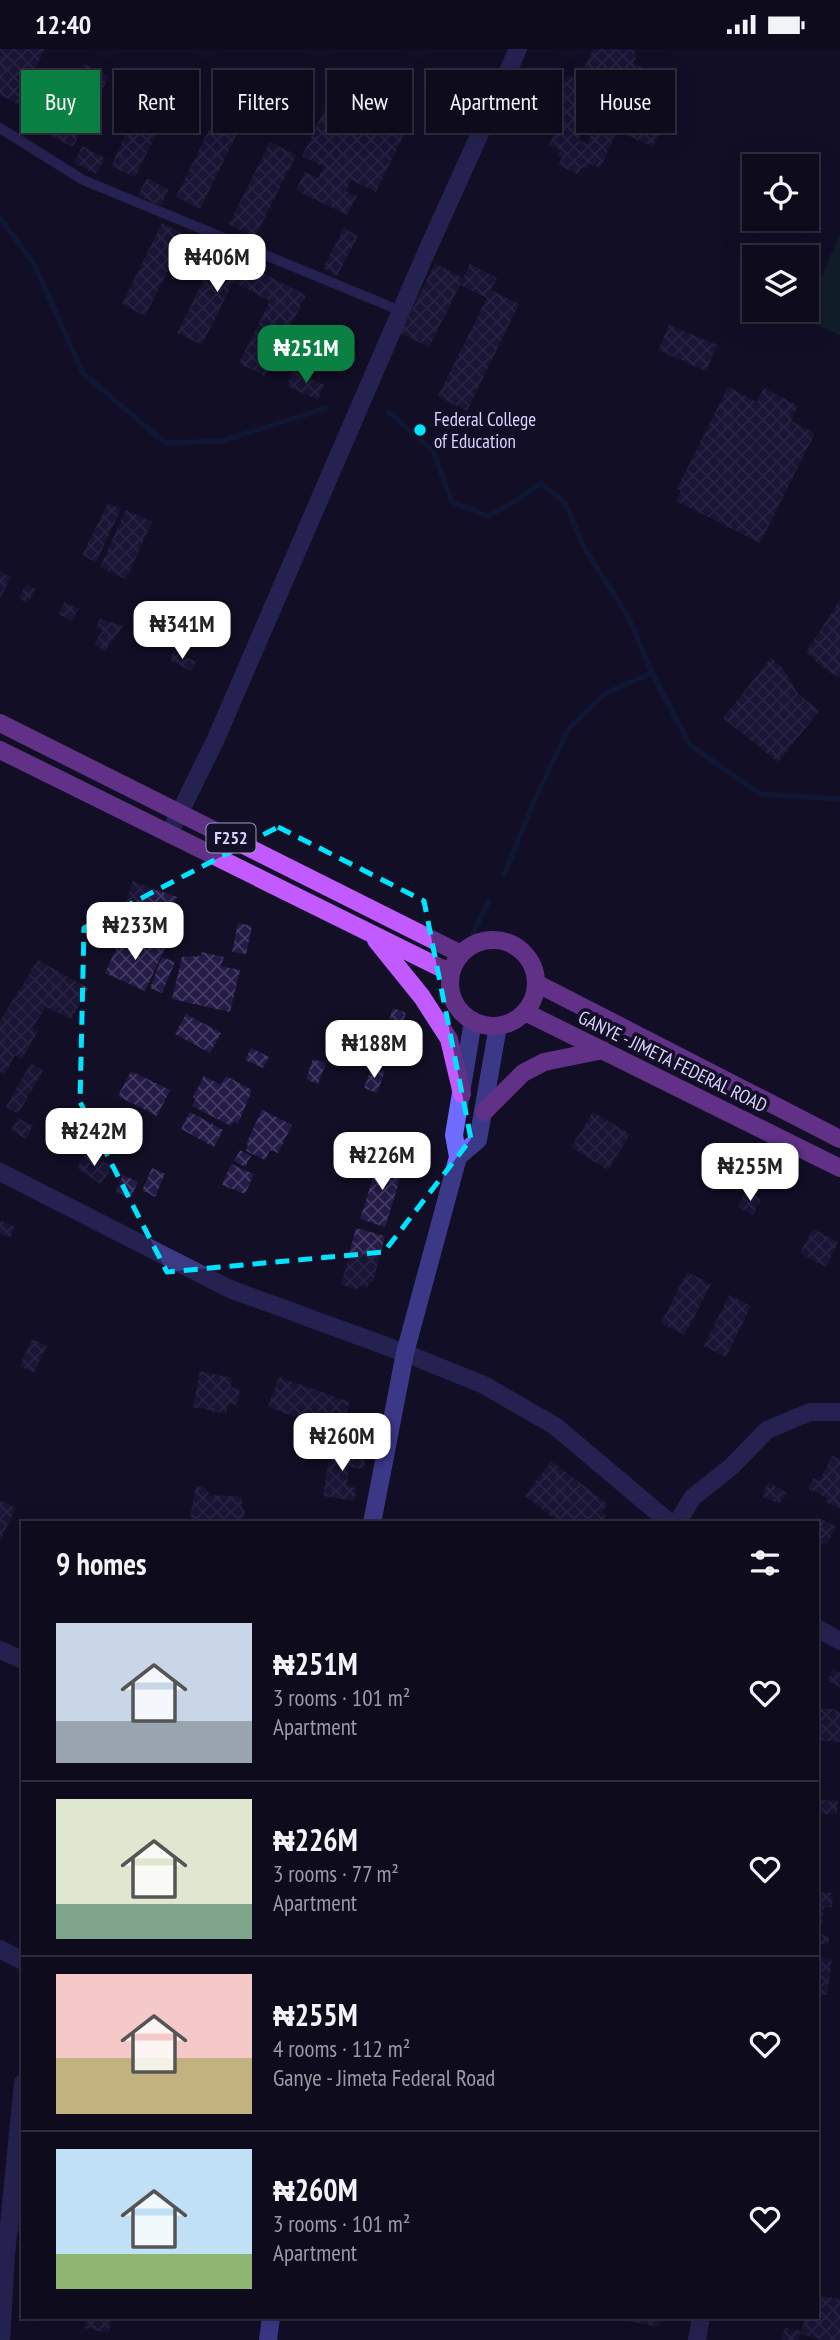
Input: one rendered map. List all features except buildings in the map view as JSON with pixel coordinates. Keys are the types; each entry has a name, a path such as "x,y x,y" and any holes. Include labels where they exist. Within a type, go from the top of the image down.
{"main road":[{"name":"F252","path":"0,723 461,954"},
{"name":"F252","path":"0,750 451,973"},
{"path":"372,935 422,997 449,1039 462,1094"},
{"path":"488,940 508,942 526,954 535,973 536,983 531,1003 525,1012 508,1024 488,1026 473,1021 461,1012 451,994 451,973 461,954 488,940"},
{"name":"GANYE - JIMETA FEDERAL ROAD","path":"536,983 840,1139"},
{"name":"GANYE - JIMETA FEDERAL ROAD","path":"525,1012 840,1168"},
{"path":"372,1521 405,1353 458,1157 454,1135 473,1021"},
{"path":"458,1157 478,1140 498,1026"},
{"path":"484,1111 523,1073 544,1062 603,1050"},
{"path":"268,2340 271,2319"}],"street":[{"path":"169,834 215,741 401,311 519,49"},
{"path":"0,1172 230,1289 484,1385 555,1426 668,1521"},
{"path":"678,1521 692,1497 731,1467 767,1430 810,1412 840,1412"},
{"path":"819,1629 840,1641"},
{"path":"0,1650 21,1659"},
{"path":"0,1949 21,1960"},
{"path":"1,2340 3,2260 21,2101"},
{"path":"698,2340 701,2319"}],"lane":[{"path":"0,128 83,180 401,311"}],"highlighted area":[{"path":"278,827 424,901 471,1139 384,1252 167,1272 80,1102 84,928"}],"green space":[{"path":"840,234 840,335 810,322 819,322 819,282"}],"waterway":[{"path":"0,218 34,264 83,373 165,443 222,441 326,408"},
{"path":"389,412 433,451 452,502 488,516 541,483 565,503 585,549 628,616 652,673 690,745 760,794 840,799"},
{"path":"504,875 535,799 569,728 606,693 652,673"},
{"path":"473,933 489,901"}],"place":[{"name":"Federal College of Education","path":"420,430"}]}
